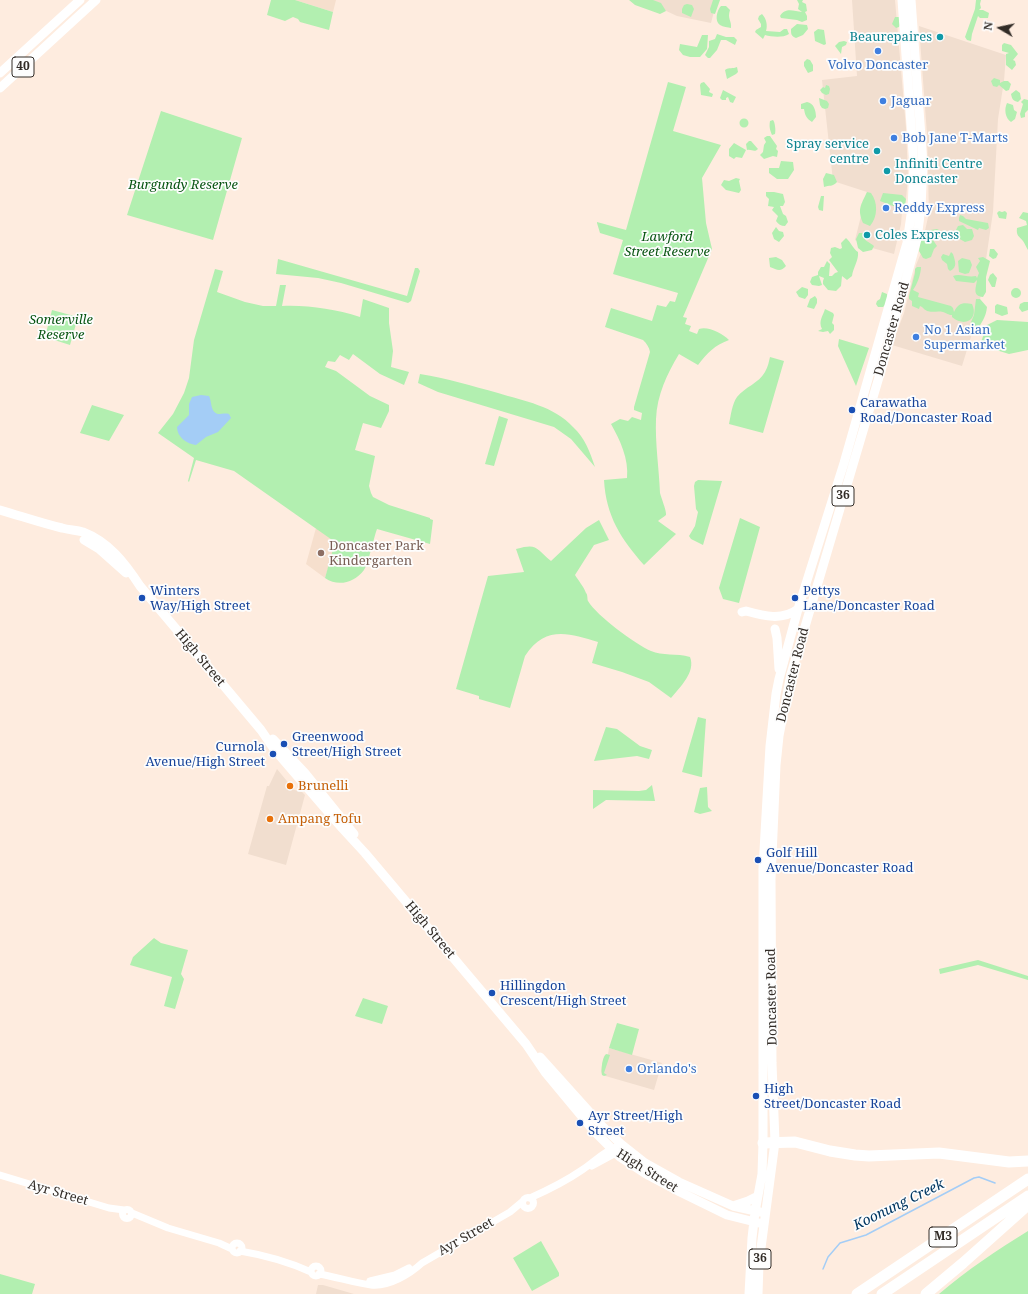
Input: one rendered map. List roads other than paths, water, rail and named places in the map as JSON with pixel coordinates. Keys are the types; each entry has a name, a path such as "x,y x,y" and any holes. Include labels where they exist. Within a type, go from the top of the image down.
{"highway":[{"path":"763,1143 801,1142 830,1151 869,1156 940,1153 1009,1162 1028,1161"},
{"name":"M3","path":"857,1294 1028,1179"},
{"name":"M3","path":"882,1294 1028,1196"},
{"path":"926,1294 1028,1205"}],"main road":[{"name":"40","path":"0,73 80,0"},
{"name":"40","path":"0,88 95,0"},
{"name":"Doncaster Road","path":"902,0 912,76"},
{"name":"Doncaster Road","path":"758,1294 759,1263 775,1142 771,879 776,765 784,709 791,674 803,634 908,236 913,194 914,167 911,0"},
{"name":"Doncaster Road","path":"749,1294 754,1212 762,1174 763,868 770,746 779,679 798,609 853,446"},
{"name":"High Street","path":"0,510 64,529 82,532 106,546 121,559 140,586 261,730 274,740 310,778 354,834 366,853 526,1044 545,1072 568,1101 614,1151 630,1164 658,1181 727,1215 764,1224"},
{"path":"742,612 746,611 771,616 784,616 791,614 798,609"},
{"path":"774,629 778,638 779,679"},
{"path":"793,631 803,634"},
{"name":"High Street","path":"526,1044 548,1065 584,1106 621,1144 653,1168 733,1206 765,1214"},
{"path":"763,1120 768,1119 767,1098 773,1085"},
{"path":"733,1206 758,1196"},
{"path":"738,1218 746,1226 752,1238"}],"street":[{"path":"614,1151 621,1144"},
{"name":"Ayr Street","path":"3,1178 146,1219 174,1230 219,1243 233,1246 238,1243 241,1248 254,1253 312,1269 315,1275 320,1272 372,1285 391,1282 402,1277 422,1263 523,1205 525,1198 532,1200 614,1151"}],"water":[{"path":"201,395 209,396 212,409 215,413 229,414 231,418 218,432 206,437 196,445 183,439 177,431 177,427 189,415 189,404 192,397"}],"waterway":[{"name":"Koonung Creek","path":"823,1269 828,1257 840,1243 866,1235 974,1178 979,1177 995,1183"}],"place":[{"name":"Beaurepaires","path":"940,37"},
{"name":"Volvo Doncaster","path":"878,51"},
{"name":"Jaguar","path":"883,101"},
{"name":"Bob Jane T-Marts","path":"894,138"},
{"name":"Spray service centre","path":"877,151"},
{"name":"Infiniti Centre Doncaster","path":"887,171"},
{"name":"Reddy Express","path":"886,208"},
{"name":"Coles Express","path":"867,235"},
{"name":"No 1 Asian Supermarket","path":"916,337"},
{"name":"Carawatha Road/Doncaster Road","path":"852,410"},
{"name":"Doncaster Park Kindergarten","path":"321,553"},
{"name":"Winters Way/High Street","path":"142,598"},
{"name":"Pettys Lane/Doncaster Road","path":"795,598"},
{"name":"Greenwood Street/High Street","path":"284,744"},
{"name":"Curnola Avenue/High Street","path":"273,754"},
{"name":"Brunelli","path":"290,786"},
{"name":"Ampang Tofu","path":"270,819"},
{"name":"Golf Hill Avenue/Doncaster Road","path":"758,860"},
{"name":"Hillingdon Crescent/High Street","path":"492,993"},
{"name":"Orlando's","path":"629,1069"},
{"name":"High Street/Doncaster Road","path":"756,1096"},
{"name":"Ayr Street/High Street","path":"580,1123"}],"park label":[{"name":"Burgundy Reserve","path":"183,185"},
{"name":"Lawford Street Reserve","path":"667,244"},
{"name":"Somerville Reserve","path":"61,328"}]}
